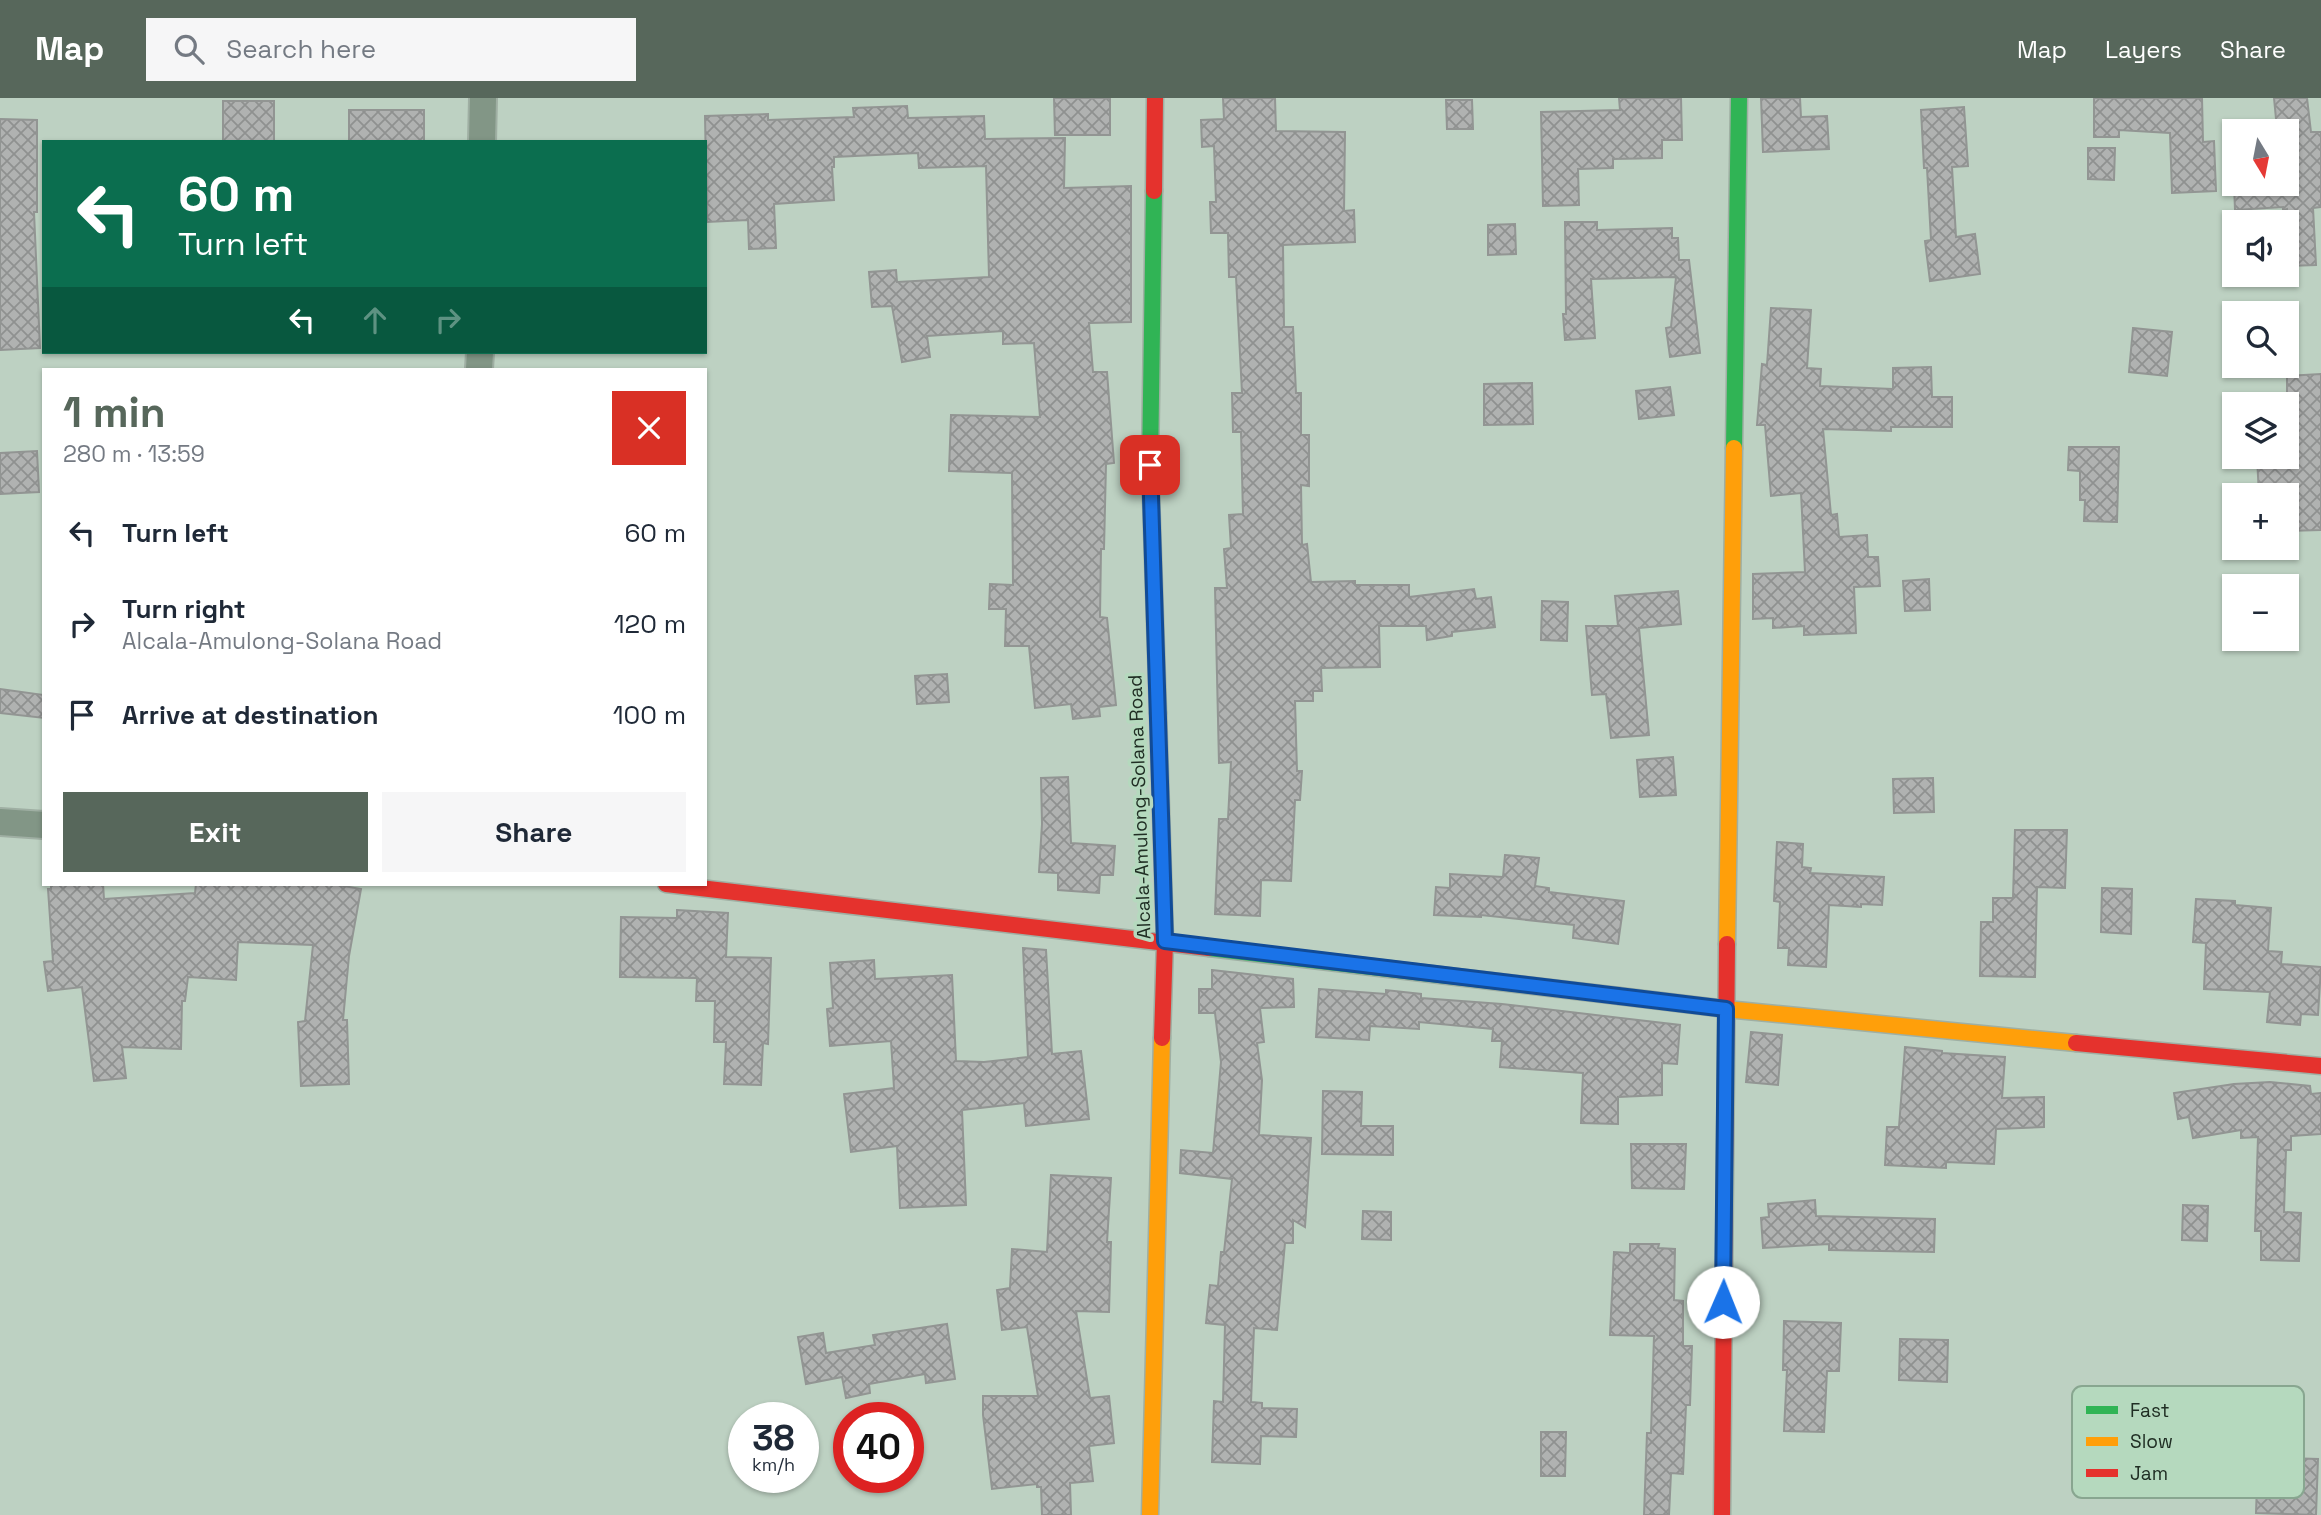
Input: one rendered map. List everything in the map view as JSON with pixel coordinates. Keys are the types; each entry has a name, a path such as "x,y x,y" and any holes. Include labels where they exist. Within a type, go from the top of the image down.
{"street":[{"path":"482,140 483,98"},
{"name":"Alcala-Amulong-Solana Road","path":"1150,1515 1165,941 1150,465 1155,98"},
{"path":"1722,1515 1739,98"},
{"path":"0,822 42,825"},
{"path":"684,886 1726,1009 2321,1066"}],"building":[{"path":"1054,98 1110,98 1110,135 1055,135"},
{"path":"1223,98 1275,98 1276,131 1345,132 1344,211 1354,210 1355,242 1283,245 1284,327 1293,327 1296,393 1301,393 1301,435 1309,435 1309,486 1301,485 1302,545 1307,544 1311,582 1355,581 1355,585 1409,585 1409,597 1474,589 1476,599 1491,597 1495,627 1452,632 1452,636 1427,640 1426,626 1379,626 1380,667 1321,668 1322,691 1313,691 1313,701 1295,701 1297,771 1302,771 1300,800 1295,800 1291,881 1261,880 1260,916 1215,914 1219,819 1228,819 1231,762 1219,763 1215,588 1227,588 1224,549 1231,548 1229,515 1243,514 1241,432 1233,432 1232,393 1242,393 1236,277 1229,277 1228,233 1211,233 1210,202 1216,202 1214,146 1202,147 1201,120 1224,119"},
{"path":"1619,98 1681,98 1682,140 1662,140 1662,158 1613,159 1613,168 1578,169 1579,205 1543,206 1541,112 1620,110"},
{"path":"1761,98 1800,98 1801,117 1827,116 1829,149 1763,152"},
{"path":"2094,98 2202,98 2203,142 2214,141 2216,191 2172,193 2170,133 2119,130 2119,137 2094,137"},
{"path":"2274,98 2307,98 2311,132 2321,132 2321,207 2313,208 2316,265 2299,266 2299,210 2283,210 2283,207 2235,210 2234,196 2300,196 2300,119 2276,119"},
{"path":"1446,100 1472,100 1473,129 1447,129"},
{"path":"223,101 274,101 274,140 223,140"},
{"path":"907,106 908,118 984,116 985,139 1065,138 1064,188 1131,186 1131,322 1089,323 1093,372 1107,372 1114,463 1106,464 1100,617 1107,618 1116,705 1099,707 1100,716 1073,719 1071,704 1035,708 1029,646 1005,646 1006,609 989,609 990,584 1013,585 1012,473 949,471 951,415 1040,417 1034,343 1003,344 1003,331 927,336 930,357 902,362 892,306 872,307 869,272 896,270 897,282 989,277 986,166 919,168 918,153 834,157 834,200 774,204 776,248 749,249 748,220 707,222 705,116 768,114 768,120 854,117 853,108"},
{"path":"1964,107 1968,166 1952,167 1956,237 1975,234 1980,274 1930,281 1925,241 1931,240 1921,110"},
{"path":"349,110 424,110 424,140 349,140"},
{"path":"0,119 37,120 37,212 34,212 40,348 0,350"},
{"path":"2088,148 2115,148 2114,180 2088,179"},
{"path":"1565,222 1597,222 1597,230 1672,228 1672,238 1678,238 1679,260 1689,260 1700,353 1670,357 1666,328 1671,327 1676,277 1591,279 1595,338 1565,340"},
{"path":"1515,224 1516,254 1488,255 1488,225"},
{"path":"1771,308 1811,310 1807,368 1821,369 1820,386 1893,389 1893,368 1931,367 1932,397 1952,397 1952,427 1891,427 1891,431 1823,429 1831,515 1837,514 1839,537 1867,535 1868,557 1878,557 1880,586 1854,587 1856,633 1804,635 1804,626 1773,628 1773,618 1753,619 1753,574 1805,572 1801,493 1771,496 1765,425 1757,425 1762,364 1767,365"},
{"path":"2133,328 2172,332 2167,376 2129,372"},
{"path":"2321,374 2321,530 2299,531 2299,483 2258,483 2258,469 2299,469 2299,392 2287,392 2287,378 2299,378 2299,375"},
{"path":"1532,383 1533,424 1484,425 1484,384"},
{"path":"1670,387 1674,415 1639,419 1636,391"},
{"path":"2069,447 2119,447 2117,522 2084,521 2085,500 2080,500 2080,471 2068,470"},
{"path":"37,451 39,492 0,494 0,453"},
{"path":"1929,579 1930,610 1905,611 1903,581"},
{"path":"1678,591 1681,624 1639,628 1649,735 1611,738 1606,694 1592,695 1586,626 1618,626 1615,596"},
{"path":"1542,601 1568,602 1567,641 1541,640"},
{"path":"947,674 949,702 917,704 915,676"},
{"path":"0,689 42,695 42,718 0,713"},
{"path":"1673,757 1676,795 1640,797 1637,760"},
{"path":"1068,777 1071,843 1115,846 1113,875 1100,875 1099,893 1058,890 1058,873 1039,872 1041,778"},
{"path":"1933,778 1934,812 1894,813 1893,779"},
{"path":"2015,830 2067,830 2065,888 2037,887 2035,977 1980,976 1981,922 1993,922 1993,898 2013,898"},
{"path":"1777,842 1803,844 1802,867 1811,868 1810,873 1884,877 1882,905 1829,905 1826,967 1788,965 1789,948 1778,948 1780,902 1774,901"},
{"path":"1505,855 1539,858 1535,886 1549,888 1549,892 1624,901 1618,944 1573,938 1574,925 1481,915 1434,915 1436,887 1450,888 1450,874 1503,877"},
{"path":"51,886 103,886 104,899 195,893 196,886 344,886 361,889 349,956 343,1020 347,1020 349,1084 301,1086 298,1022 305,1021 313,945 238,942 236,980 188,977 185,1001 182,1001 181,1049 122,1047 126,1078 94,1081 82,987 48,991 44,962 53,961 48,889 51,889"},
{"path":"2102,888 2132,889 2131,934 2101,932"},
{"path":"2196,899 2235,901 2235,905 2271,908 2268,951 2282,952 2281,964 2321,967 2318,1015 2301,1014 2300,1025 2267,1022 2270,992 2204,989 2206,943 2193,942"},
{"path":"677,910 728,913 726,957 771,958 768,1044 763,1043 761,1085 724,1084 726,1042 714,1042 715,1001 696,1001 697,978 620,977 621,917 677,918"},
{"path":"1023,948 1046,950 1052,1054 1081,1051 1089,1119 1026,1126 1024,1103 962,1110 966,1205 900,1208 897,1146 851,1152 844,1094 894,1088 891,1041 830,1046 827,1009 833,1008 830,963 874,960 875,979 952,975 956,1061 984,1062 1028,1057"},
{"path":"1212,970 1293,979 1294,1007 1260,1008 1264,1042 1257,1043 1262,1080 1259,1135 1311,1138 1305,1227 1293,1220 1293,1243 1285,1243 1277,1330 1254,1328 1251,1402 1262,1403 1262,1408 1297,1409 1296,1437 1261,1436 1260,1464 1212,1462 1214,1401 1223,1402 1225,1325 1206,1323 1210,1285 1218,1286 1232,1179 1180,1173 1181,1150 1213,1153 1221,1062 1215,1013 1199,1013 1199,989 1212,989"},
{"path":"1319,989 1386,994 1386,990 1421,994 1421,998 1502,1004 1680,1025 1677,1064 1662,1063 1662,1095 1618,1097 1618,1124 1581,1123 1583,1073 1500,1067 1502,1041 1492,1041 1493,1029 1419,1022 1419,1029 1370,1026 1369,1040 1316,1037"},
{"path":"1751,1032 1782,1035 1778,1085 1746,1082"},
{"path":"1905,1047 1942,1053 2005,1057 2002,1098 2044,1097 2044,1127 1996,1129 1994,1164 1946,1162 1946,1168 1885,1165 1887,1127 1899,1127"},
{"path":"2270,1082 2310,1086 2311,1094 2321,1093 2321,1134 2291,1136 2291,1150 2286,1150 2284,1212 2301,1213 2299,1261 2261,1260 2261,1231 2255,1231 2258,1137 2241,1138 2241,1130 2193,1138 2189,1117 2178,1119 2174,1093 2234,1084"},
{"path":"1323,1091 1362,1092 1361,1126 1393,1126 1393,1155 1322,1154"},
{"path":"1631,1144 1686,1144 1684,1189 1632,1188"},
{"path":"1051,1175 1111,1178 1107,1242 1111,1242 1109,1312 1076,1311 1090,1398 1109,1396 1114,1443 1089,1446 1093,1481 1070,1483 1071,1515 1042,1515 1041,1487 1037,1487 1037,1484 992,1489 983,1415 983,1396 1038,1396 1027,1327 1002,1330 997,1290 1010,1288 1012,1249 1047,1252"},
{"path":"1815,1200 1816,1216 1935,1219 1934,1252 1829,1250 1829,1244 1763,1248 1761,1218 1769,1217 1768,1204"},
{"path":"2183,1205 2208,1206 2207,1241 2182,1240"},
{"path":"1363,1211 1391,1212 1391,1240 1362,1239"},
{"path":"1630,1244 1659,1244 1658,1248 1675,1249 1674,1300 1683,1301 1683,1346 1692,1346 1690,1405 1686,1405 1683,1474 1671,1473 1669,1515 1644,1515 1647,1433 1651,1433 1654,1336 1610,1335 1614,1252 1630,1253"},
{"path":"1784,1321 1841,1323 1839,1371 1827,1371 1824,1432 1784,1431 1787,1370 1783,1370"},
{"path":"947,1324 955,1379 926,1383 925,1374 869,1384 870,1393 846,1398 842,1377 806,1384 798,1337 823,1333 826,1353 875,1345 873,1335"},
{"path":"1900,1339 1948,1340 1947,1382 1899,1380"},
{"path":"1541,1432 1566,1432 1565,1476 1541,1476"},
{"path":"2304,1459 2318,1459 2316,1515 2256,1513 2257,1498 2304,1498"}],"traffic: fast":[{"path":"1734,448 1739,98"},
{"path":"1154,191 1150,465 1158,713"},
{"path":"1209,948 1619,996"}],"traffic: slow":[{"path":"1727,944 1734,448"},
{"path":"1619,996 2076,1043"},
{"path":"1150,1515 1162,1038"}],"traffic: jam":[{"path":"1154,191 1155,98"},
{"path":"1158,713 1165,941 1162,1038"},
{"path":"683,886 1209,948"},
{"path":"1722,1515 1727,944"},
{"path":"2076,1043 2321,1066"}],"route":[{"path":"1150,465 1165,941 1726,1009 1723,1302"}]}
